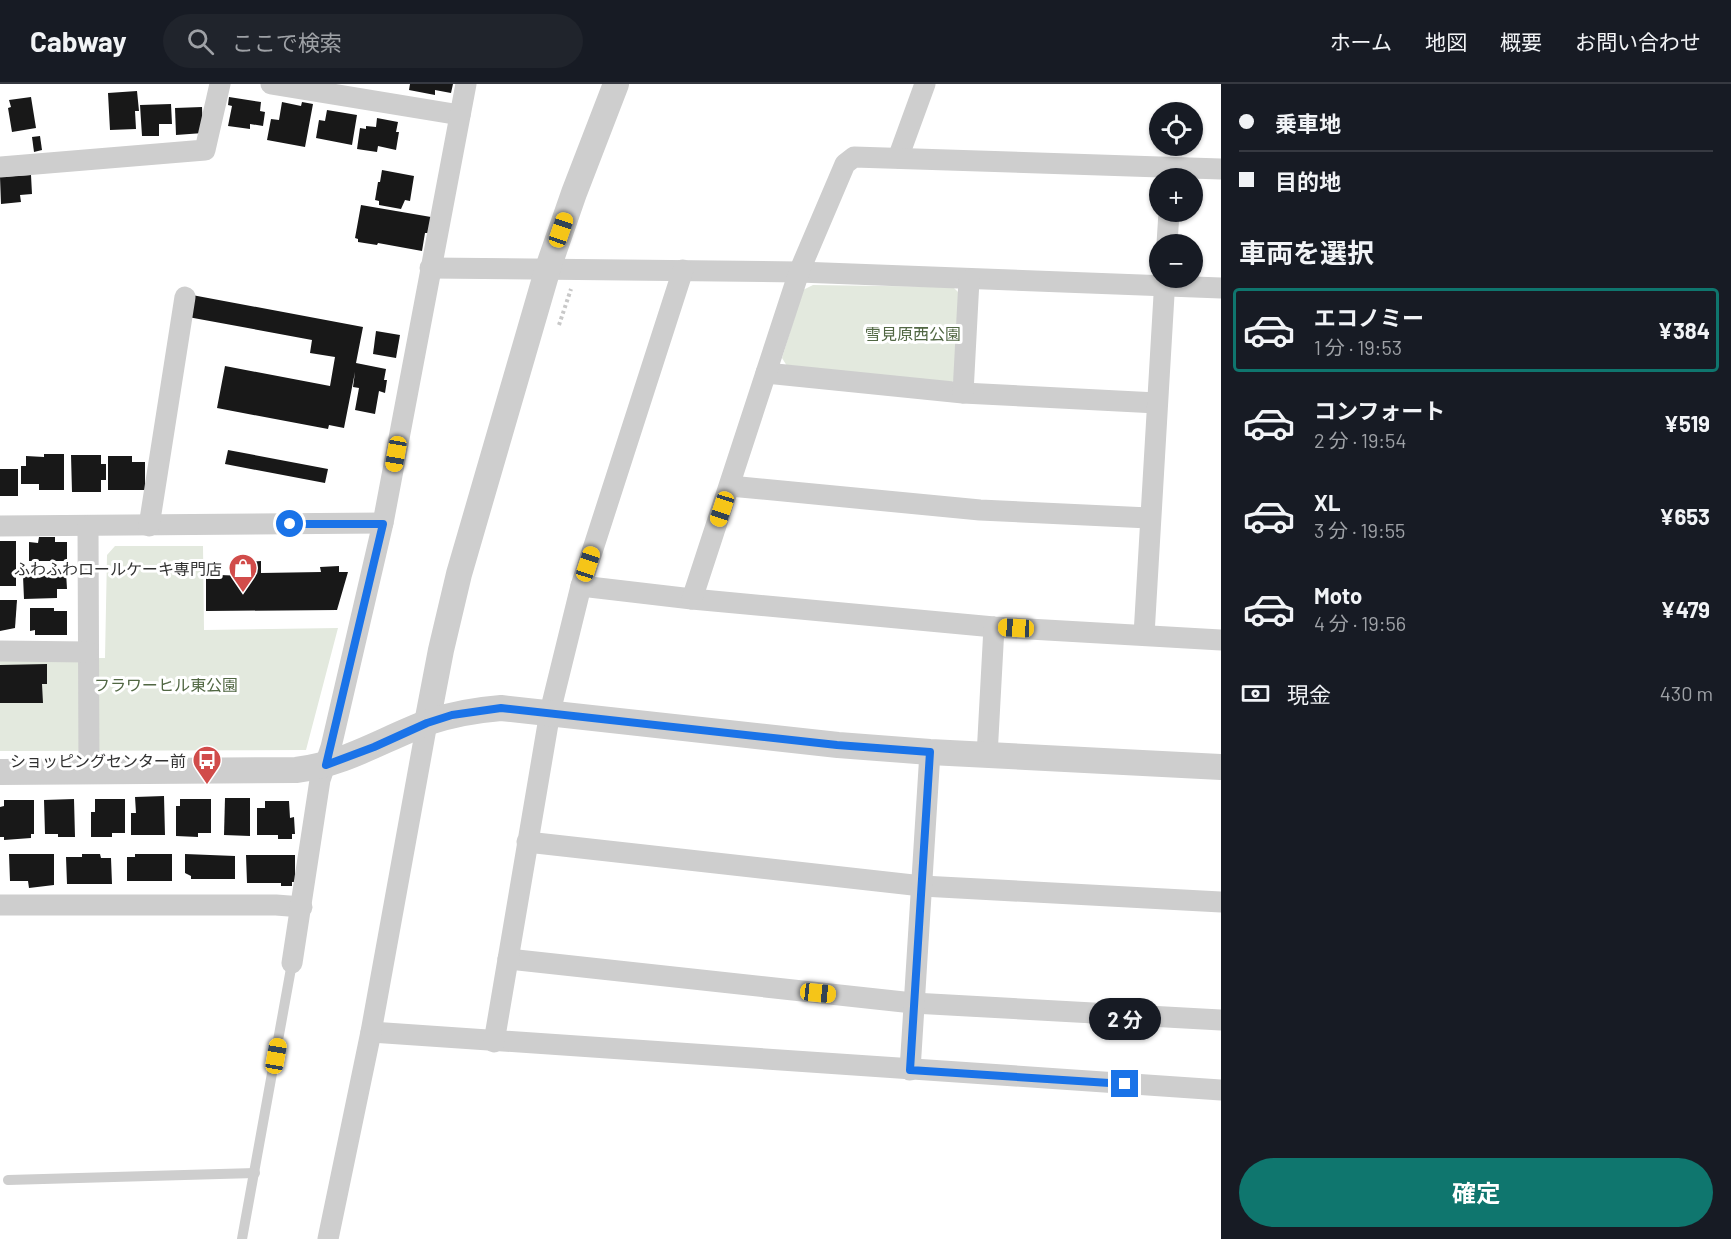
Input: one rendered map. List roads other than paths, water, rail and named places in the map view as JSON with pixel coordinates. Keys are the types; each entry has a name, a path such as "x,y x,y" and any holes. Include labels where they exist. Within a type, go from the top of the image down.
{"street":[{"path":"0,166 205,150 220,84"},
{"path":"271,84 460,115"},
{"path":"292,963 320,780 326,765 383,524 466,84"},
{"path":"328,1239 371,1032 441,650 459,574 548,268 616,84"},
{"path":"898,158 925,84"},
{"path":"692,599 799,272 845,164 854,157 898,158 1149,172"},
{"path":"1203,170 1221,169"},
{"path":"430,268 799,272 969,280 1149,282"},
{"path":"494,1042 550,712 581,586 682,270"},
{"path":"963,393 969,280"},
{"path":"1203,286 1221,288"},
{"path":"1144,635 1164,288"},
{"path":"149,525 185,297"},
{"path":"766,373 963,393 1157,403"},
{"path":"730,486 980,510 1149,518"},
{"path":"0,526 383,524"},
{"path":"88,526 89,771"},
{"path":"581,586 692,599 994,627 1221,640"},
{"path":"987,756 994,627"},
{"path":"0,651 88,652"},
{"path":"0,772 296,770 326,765 374,747 427,723 474,710 501,708 837,745 987,756 1221,767"},
{"path":"910,1070 930,752"},
{"path":"527,842 922,886 1221,903"},
{"path":"0,905 276,905 302,907"},
{"path":"508,959 913,1003 1221,1020"},
{"path":"371,1032 1221,1090"}],"lane":[{"path":"242,1239 292,963"},
{"path":"8,1180 255,1173"}],"place":[{"name":"ふわふわロールケーキ専門店","path":"243,594"},
{"name":"ショッピングセンター前","path":"207,786"}],"park label":[{"name":"雪見原西公園","path":"913,333"},
{"name":"フラワーヒル東公園","path":"166,684"}]}
